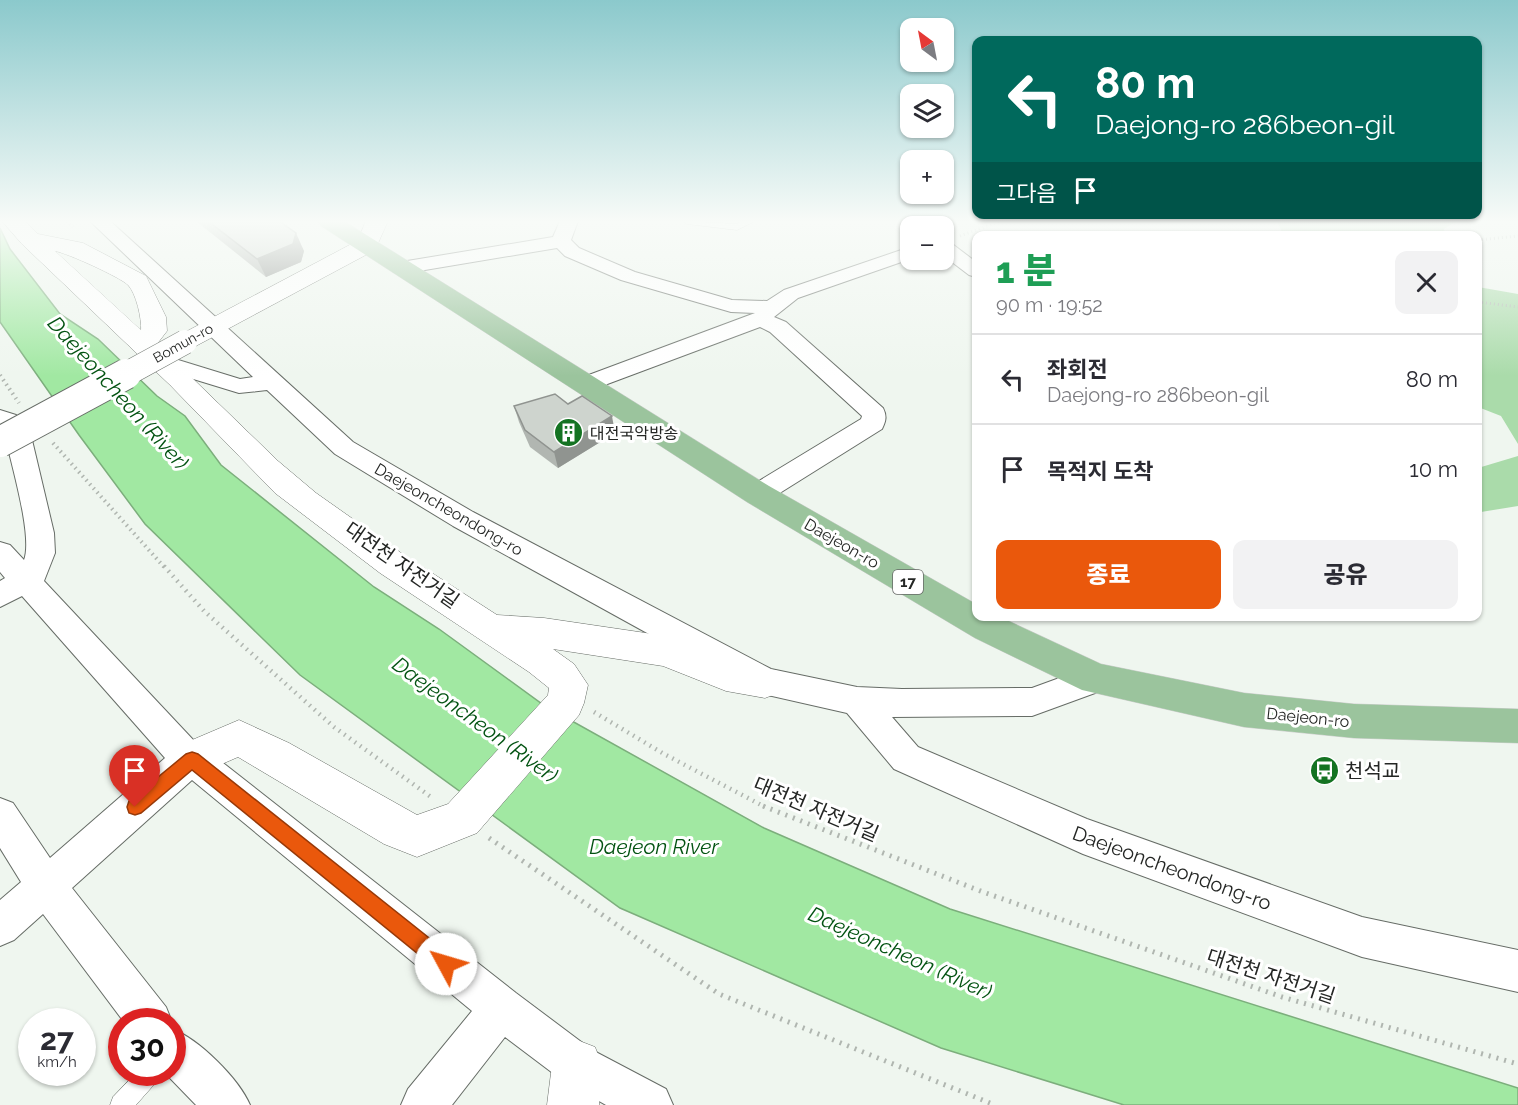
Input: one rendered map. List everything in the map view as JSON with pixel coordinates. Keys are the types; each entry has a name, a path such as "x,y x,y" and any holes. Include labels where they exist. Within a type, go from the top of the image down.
{"main road":[{"path":"66,273 152,353 248,450 304,500 490,629 561,675 568,685 566,699 462,819 417,836 399,830 275,756 239,738 190,760"},
{"path":"136,273 147,277 154,317 152,353"},
{"name":"Bomun-ro","path":"0,442 185,342 304,273"},
{"name":"Daejeon-ro","path":"409,273 758,494 972,612"},
{"name":"Daejeon-ro","path":"991,622 1095,680 1244,710 1354,722 1518,726"},
{"path":"490,629 555,634 654,649 726,675 765,682"}],"street":[{"name":"Daejeoncheondong-ro","path":"143,273 213,326 344,448 463,519 765,682 857,701 902,703 1032,702 1095,680"},
{"path":"620,273 731,306 766,313 778,327 874,414 873,423 758,494"},
{"path":"586,384 766,313 791,294 852,273"},
{"path":"152,353 239,386 273,382"},
{"path":"0,418 7,421 19,440 40,533 41,553 17,586"},
{"path":"0,553 17,586 190,760 501,1008 575,1085 650,1105"},
{"name":"Daejeoncheondong-ro","path":"857,701 906,758 1083,836 1362,937 1518,970"},
{"path":"0,926 190,760"},
{"path":"0,814 46,886 139,1008"},
{"path":"424,1105 501,1008"},
{"path":"186,1063 227,1105"}],"lane":[{"path":"122,1105 139,1086"}],"path":[{"path":"1482,303 1518,308"},
{"name":"대전천 자전거길","path":"566,699 771,810 938,875 1282,997 1518,1064"}],"shaded area":[{"path":"1482,288 1518,294 1518,444 1501,416 1482,409"},
{"path":"1518,456 1518,506 1482,512 1482,467"}],"water":[{"name":"Daejeon River","path":"0,273 28,273 60,314 98,339 157,396 185,416 221,465 374,587 439,629 545,706 764,828 950,909 1518,1088 1518,1105 1124,1105 941,1048 620,908 300,675 145,524 0,322"}],"building":[{"path":"555,394 568,404 582,396 612,416 554,452 525,430 514,406"}],"place":[{"name":"대전국악방송","path":"569,433"},
{"name":"천석교","path":"1324,771"}],"route":[{"path":"135,807 192,759 446,964"}],"water label":[{"name":"Daejeoncheon (River)","path":"118,393"},
{"name":"Daejeoncheon (River)","path":"475,720"},
{"name":"Daejeoncheon (River)","path":"900,953"}]}
